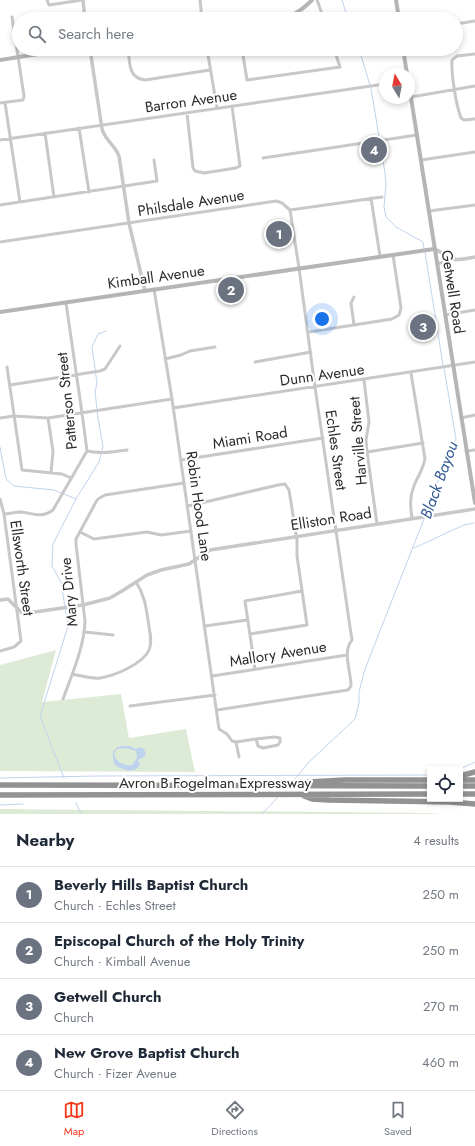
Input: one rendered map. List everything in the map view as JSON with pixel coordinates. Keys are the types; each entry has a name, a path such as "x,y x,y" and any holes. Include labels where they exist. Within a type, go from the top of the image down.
{"highway":[{"path":"463,775 475,772"},
{"path":"305,784 351,780 427,780"},
{"path":"463,780 475,780"},
{"name":"Avron B Fogelman Expressway","path":"0,785 278,786 305,784 427,786"},
{"path":"463,786 475,786"},
{"name":"Avron B Fogelman Expressway","path":"0,795 427,794"},
{"path":"463,794 475,794"},
{"path":"298,795 312,799 329,800 427,802"},
{"path":"463,801 475,801"},
{"path":"450,802 475,804"}],"main road":[{"path":"298,12 312,0"},
{"path":"396,0 398,12"},
{"path":"0,60 27,56"},
{"path":"404,56 406,68"},
{"name":"Getwell Road","path":"412,104 475,503"},
{"name":"Kimball Avenue","path":"0,312 434,249"}],"street":[{"path":"47,0 48,5 82,0 84,12"},
{"path":"200,0 201,12"},
{"path":"317,0 321,12"},
{"path":"463,23 475,21"},
{"path":"463,55 475,54"},
{"path":"91,56 101,125 104,136 117,150 129,223 145,290"},
{"path":"129,56 130,68 133,76 138,80 210,70"},
{"path":"208,56 217,108"},
{"path":"243,56 247,80 340,67 336,56"},
{"path":"457,56 452,60 455,89 461,118 464,120 475,120"},
{"path":"0,103 23,100 24,96 18,57"},
{"name":"Barron Avenue","path":"0,140 379,85"},
{"path":"415,95 475,86"},
{"path":"5,103 20,202"},
{"path":"187,113 194,171 204,173 240,166 232,106"},
{"path":"79,128 89,192"},
{"path":"45,133 54,197"},
{"path":"263,158 417,135"},
{"path":"421,160 475,152"},
{"path":"0,205 157,181 154,160"},
{"path":"290,210 382,197"},
{"path":"371,198 380,256"},
{"name":"Philsdale Avenue","path":"0,242 276,201 282,203 290,210"},
{"path":"429,211 475,205"},
{"name":"Echles Street","path":"217,710 348,690 351,686 347,654 348,644 352,640 315,387 309,332 290,210"},
{"path":"434,249 455,259"},
{"path":"309,332 392,319 399,315 400,308 393,255"},
{"path":"437,264 455,259 475,257"},
{"name":"Robin Hood Lane","path":"154,289 188,506 194,561 219,726 220,731 225,732 232,741 236,742"},
{"path":"354,297 351,304 354,325"},
{"name":"Patterson Street","path":"4,514 19,512 46,515 53,510 87,451 66,303"},
{"path":"445,315 475,310"},
{"path":"10,385 100,371 105,368 120,346"},
{"path":"165,359 190,351 215,347"},
{"path":"255,362 311,352"},
{"name":"Dunn Avenue","path":"173,408 411,373 475,362"},
{"path":"7,367 22,470 62,474 71,478"},
{"path":"411,373 425,459 423,469 413,488 410,500 412,519"},
{"name":"Harville Street","path":"364,380 369,422 366,440 367,452 377,524"},
{"path":"0,418 14,416 48,418 172,399"},
{"path":"461,418 475,415"},
{"path":"48,418 53,451 51,473"},
{"name":"Miami Road","path":"181,460 323,438"},
{"path":"367,452 423,443"},
{"path":"87,451 97,454 127,450"},
{"path":"466,451 475,450"},
{"name":"Mary Drive","path":"63,700 82,646 85,632 76,539 98,499 105,495 184,483"},
{"path":"188,506 285,484 289,490 296,536 297,556 308,625 250,634"},
{"name":"Ellsworth Street","path":"0,499 4,514 21,641 18,645 0,651"},
{"name":"Elliston Road","path":"0,600 8,599 16,608 22,612 28,613 83,605 110,598 147,575 161,570 184,566 210,550 475,509"},
{"path":"80,532 94,539 147,532 161,535 191,531"},
{"path":"72,674 89,678 111,676 135,664 145,656 151,643 145,602 141,589 136,582"},
{"path":"256,669 245,601 302,591"},
{"path":"205,626 247,620"},
{"path":"85,632 113,635"},
{"name":"Mallory Avenue","path":"212,676 347,654"},
{"path":"130,706 215,695"},
{"path":"239,757 236,742 256,739 276,737 280,738 280,742 278,745 261,748 258,746 256,739"}],"green space":[{"path":"56,650 42,702 121,694 129,738 186,729 195,772 0,771 0,665"},
{"path":"0,809 428,813 442,814 0,814"}],"water":[{"path":"129,746 136,749 139,747 144,749 146,754 138,760 140,764 135,770 125,770 115,765 113,760 113,751 118,747","holes":["126,748 136,751 137,758 132,765 126,765 119,762 115,758 115,751 118,749"]}],"waterway":[{"name":"Black Bayou","path":"342,0 346,12"},
{"name":"Black Bayou","path":"361,56 370,85"},
{"name":"Black Bayou","path":"371,88 385,173 386,185 384,207 386,217 396,227 423,242 424,249"},
{"name":"Black Bayou","path":"425,252 443,365"},
{"path":"97,409 95,392 97,383 92,347 98,334 106,331"},
{"name":"Black Bayou","path":"425,516 444,465 456,439 444,368"},
{"path":"76,499 99,462 103,447 97,412"},
{"path":"0,447 6,479 14,486 54,490 61,493"},
{"path":"64,494 76,499 53,544 52,566 61,582 68,626 40,716 64,778"},
{"name":"Black Bayou","path":"294,780 309,762 355,719 359,703 359,692 365,669 424,519"},
{"path":"414,548 464,525 474,523"},
{"path":"463,768 475,762"},
{"path":"0,778 96,776 427,775"},
{"name":"Black Bayou","path":"262,814 278,797"},
{"path":"76,803 81,814"},
{"path":"0,805 23,804"}],"place":[{"name":"New Grove Baptist Church","path":"374,150"},
{"name":"Beverly Hills Baptist Church","path":"279,234"},
{"name":"Episcopal Church of the Holy Trinity","path":"231,290"},
{"name":"Getwell Church","path":"423,327"}]}
